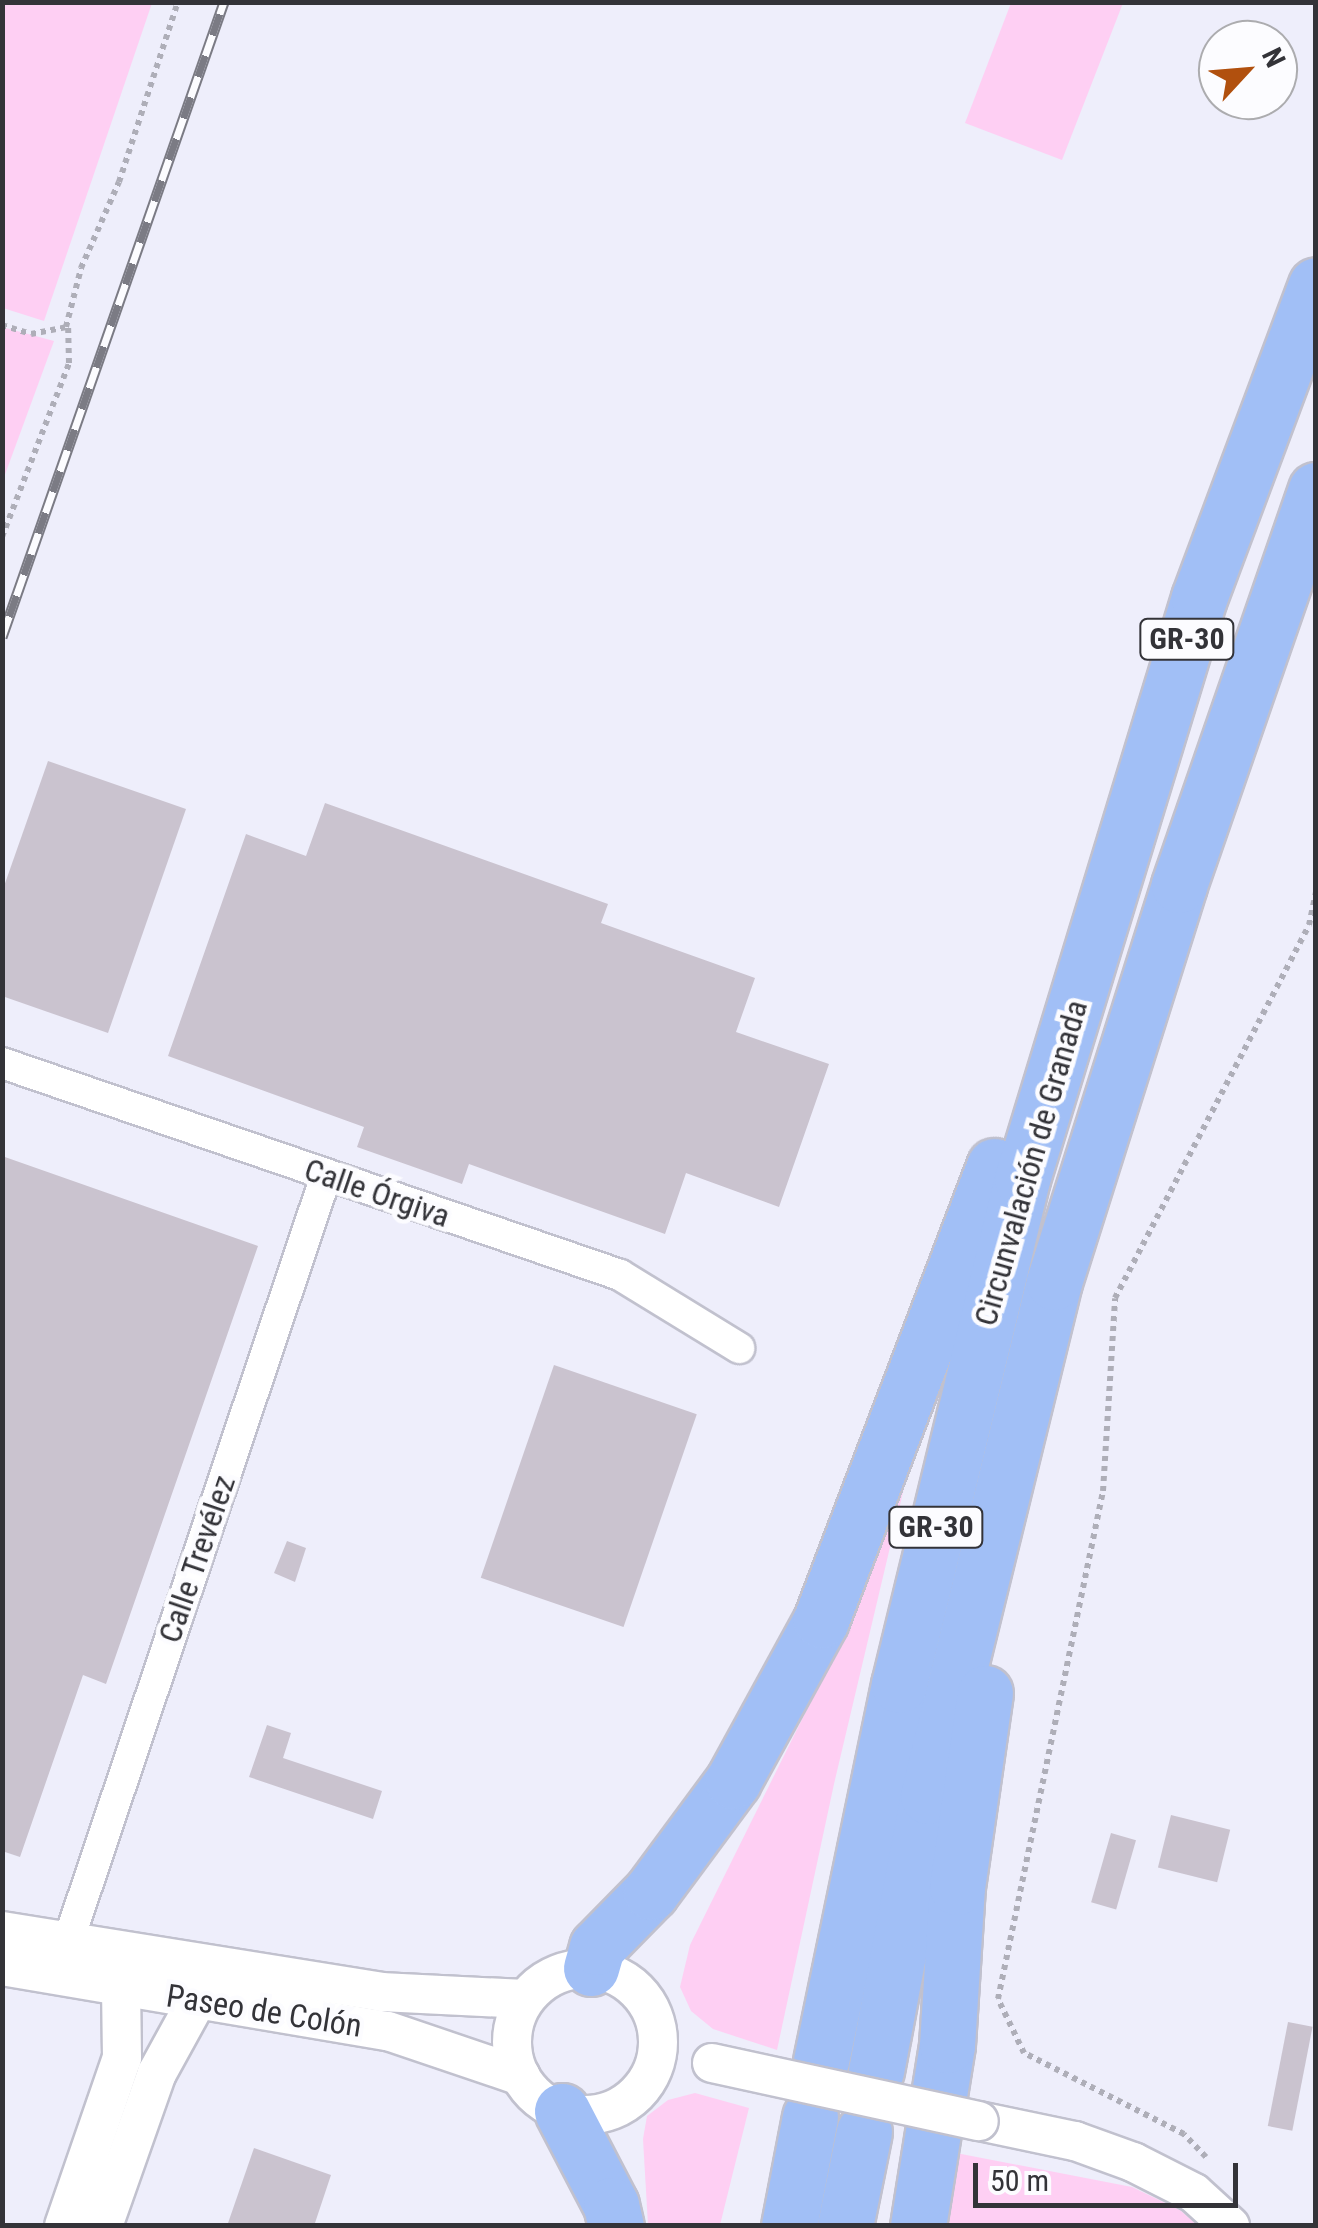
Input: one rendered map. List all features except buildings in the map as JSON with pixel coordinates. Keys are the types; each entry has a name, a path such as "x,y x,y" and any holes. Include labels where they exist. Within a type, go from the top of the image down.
{"highway":[{"name":"Circunvalación de Granada","path":"820,2061 899,1686 1022,1179 1199,598 1316,285"},
{"name":"Circunvalación de Granada","path":"876,2071 928,1796 1054,1282 1178,885 1316,490"},
{"path":"590,1968 597,1948 651,1892 733,1780 821,1620 1030,1066 1076,999"},
{"path":"918,2226 947,2045 957,1887 988,1679 1058,1366 1054,1282"},
{"path":"562,2111 611,2205 616,2226"},
{"path":"789,2226 810,2117"},
{"path":"845,2226 864,2132"}],"street":[{"name":"Calle Órgiva","path":"2,1063 620,1275 738,1348"},
{"name":"Calle Trevélez","path":"68,1942 326,1176"},
{"name":"Paseo de Colón","path":"2,1931 381,1992 525,1999"},
{"name":"Paseo de Colón","path":"2,1966 196,2002 388,2031 521,2076"},
{"path":"590,1968 615,1974 636,1988 650,2008 658,2032 657,2057 648,2080 621,2104 587,2115 562,2111 532,2092 521,2076 512,2037 525,1999 543,1982 566,1971 590,1968"},
{"path":"64,2226 122,2058 121,1987"},
{"path":"103,2226 157,2073 196,2002"},
{"path":"657,2057 712,2063 1075,2141 1133,2162 1194,2193 1230,2226"}],"path":[{"path":"2,537 68,362 68,322 80,268 119,182 178,2"},
{"path":"2,325 31,334 66,327 68,322"},
{"path":"1208,2159 1184,2134 1024,2053 998,1998 1104,1490 1115,1298 1312,924 1316,890"}],"shaded area":[{"path":"3,2 152,3 44,321 3,308"},
{"path":"1011,3 1123,3 1062,160 965,123"},
{"path":"2,327 54,341 3,480 2,480"},
{"path":"904,1488 834,1784 777,2050 713,2029 691,2011 680,1987 690,1945 833,1657"},
{"path":"695,2093 749,2108 720,2225 648,2225 643,2139 647,2116 668,2100"},
{"path":"956,2153 1132,2187 1180,2210 1197,2225 942,2226"}],"railway":[{"path":"2,637 224,2"}]}
